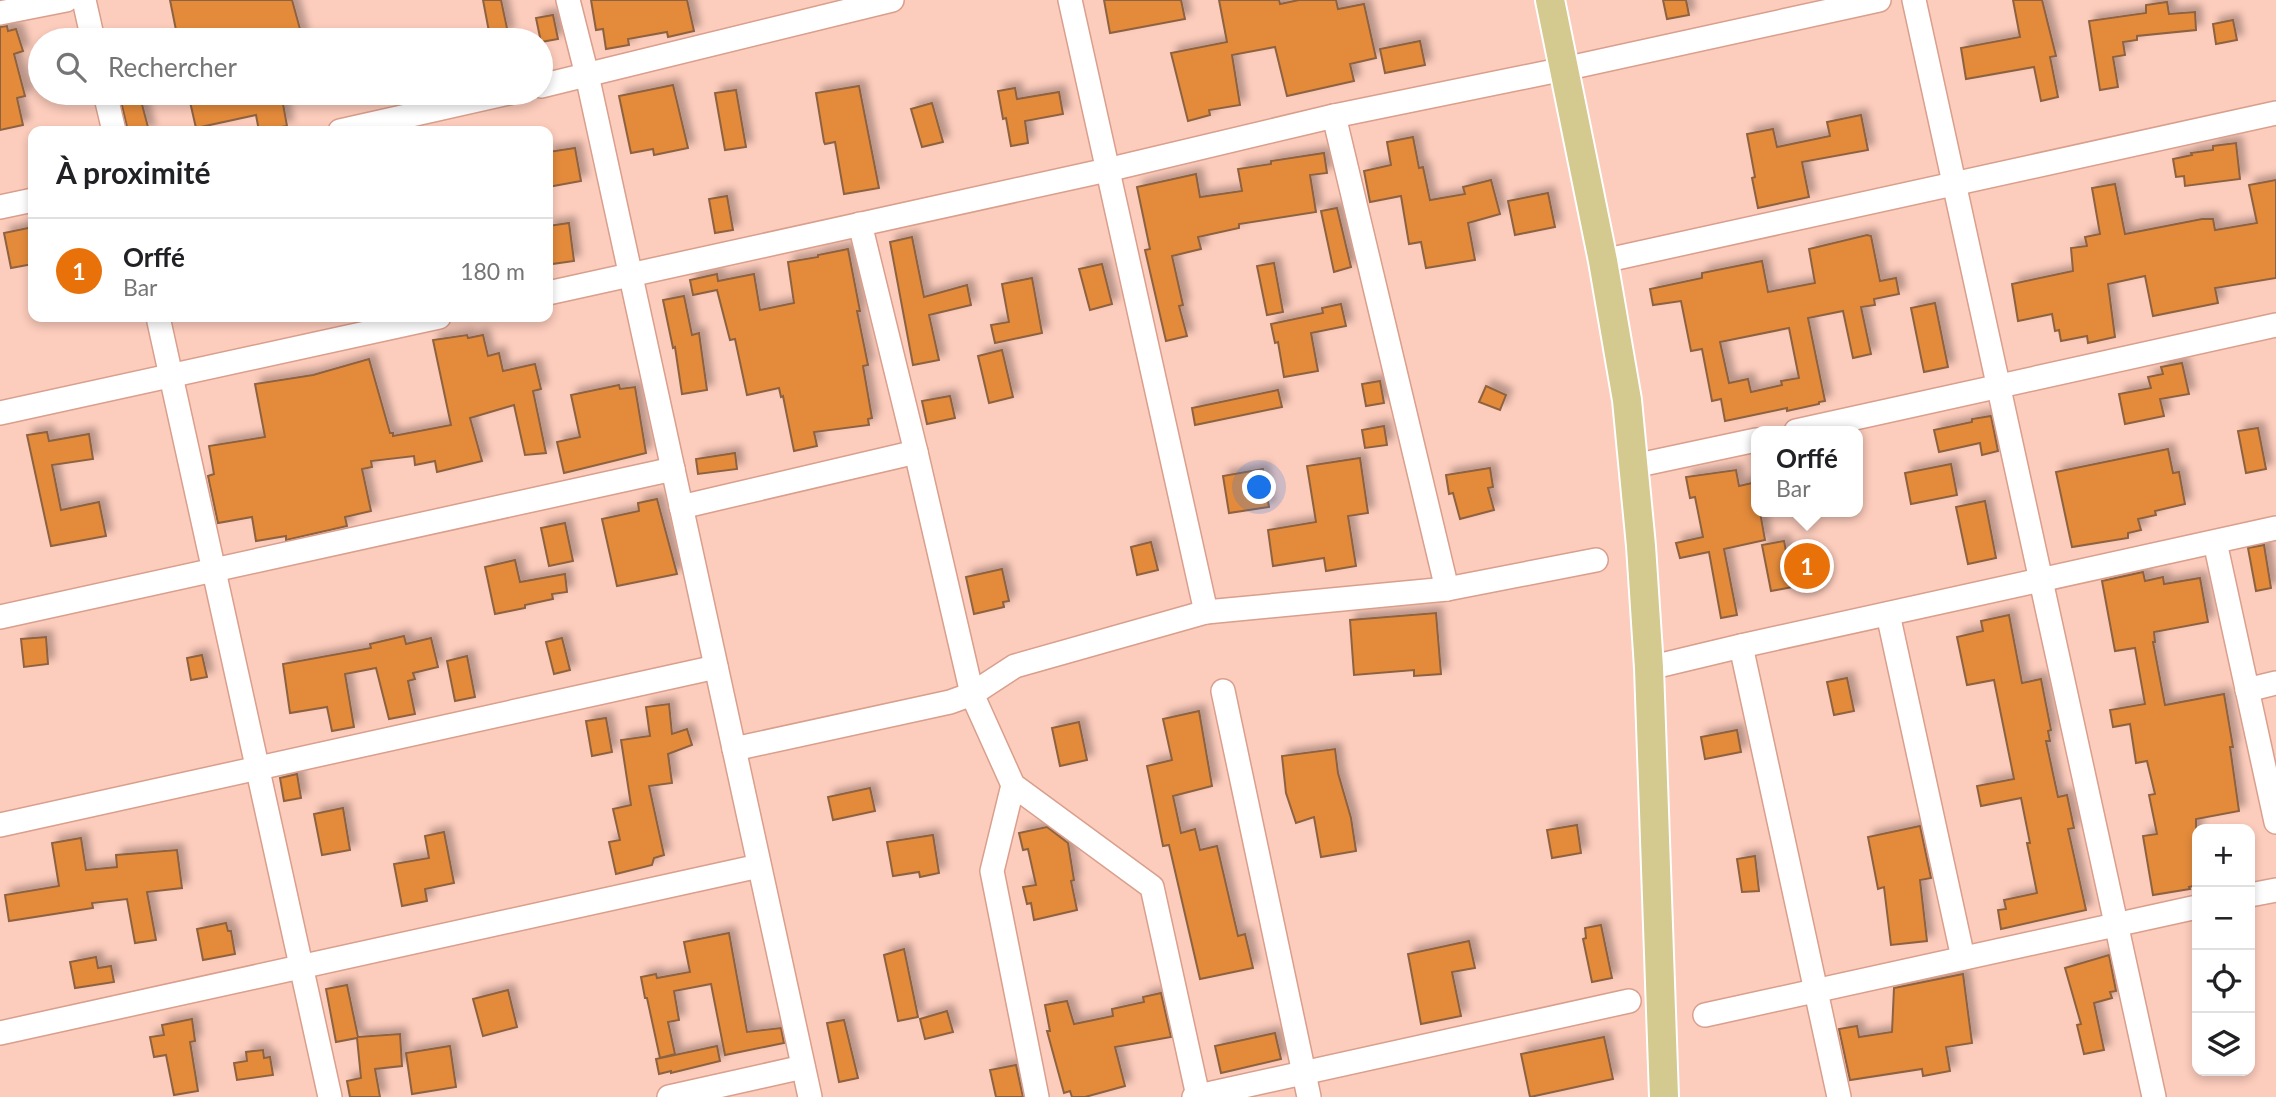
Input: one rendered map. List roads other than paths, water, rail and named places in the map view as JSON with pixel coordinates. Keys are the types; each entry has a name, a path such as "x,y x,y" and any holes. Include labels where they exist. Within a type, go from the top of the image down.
{"main road":[{"path":"1550,0 1628,400 1650,668 1664,1097"}],"street":[{"path":"0,13 66,0"},
{"path":"84,0 90,28"},
{"path":"568,0 587,75 810,1097"},
{"path":"553,83 892,0"},
{"path":"1070,0 1206,612"},
{"path":"553,292 1107,170 1334,116 1879,0"},
{"path":"1914,0 2154,1097"},
{"path":"108,105 113,126"},
{"path":"362,126 456,105"},
{"path":"1603,261 2276,113"},
{"path":"1334,116 1447,589"},
{"path":"0,207 28,201"},
{"path":"860,224 972,694 1013,785 1152,887 1196,1097 1629,1002"},
{"path":"159,322 330,1097"},
{"path":"0,413 416,322"},
{"path":"1819,426 2276,326"},
{"path":"1634,466 1751,441"},
{"path":"681,507 916,452"},
{"path":"0,617 673,469"},
{"path":"1650,668 2276,528"},
{"path":"2215,542 2276,822"},
{"path":"734,749 950,702 972,694 1015,666 1206,612 1447,589 1596,560"},
{"path":"1888,614 1963,958"},
{"path":"1741,646 1839,1097"},
{"path":"0,825 716,667"},
{"path":"2247,690 2276,683"},
{"path":"1223,691 1309,1097"},
{"path":"1013,785 992,871 1037,1097"},
{"path":"0,1033 760,866"},
{"path":"2255,894 2276,890"},
{"path":"1705,1015 2192,908"},
{"path":"669,1097 803,1067"}],"place":[{"name":"Orffé","path":"1807,566"}]}
